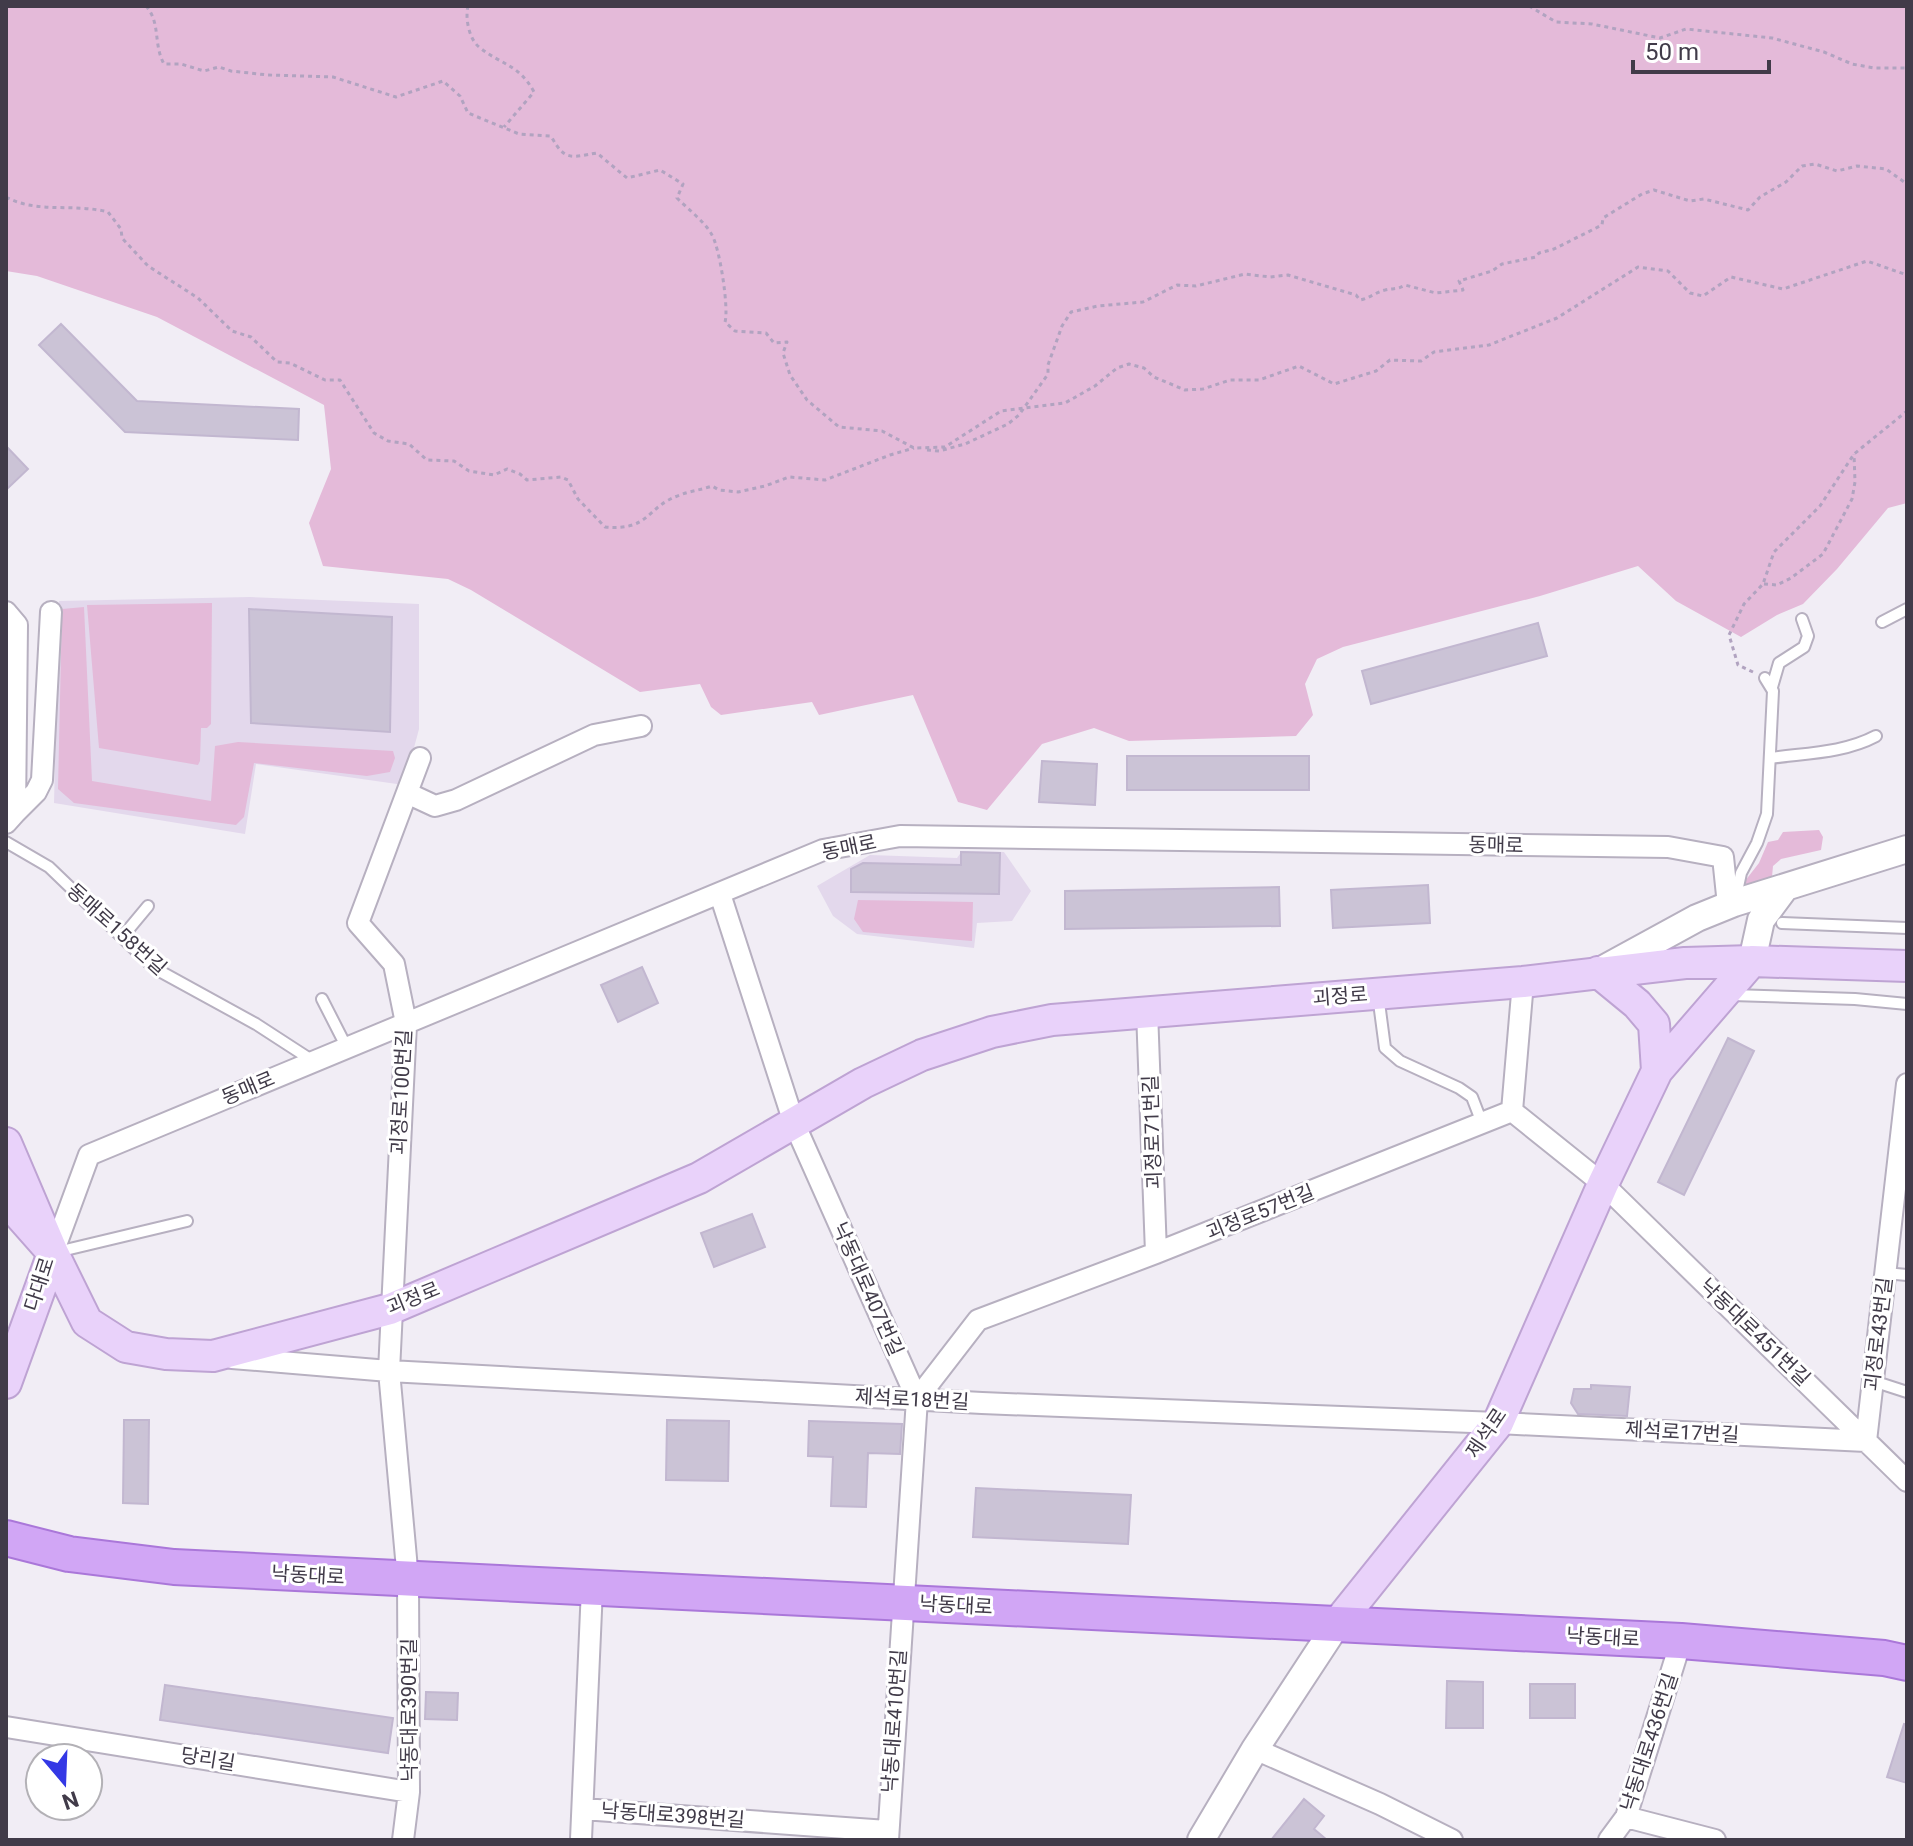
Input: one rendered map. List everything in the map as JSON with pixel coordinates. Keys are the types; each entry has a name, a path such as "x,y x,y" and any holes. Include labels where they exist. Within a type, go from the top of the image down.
{"main road":[{"name":"괴정로","path":"6,1200 53,1253 87,1322 126,1347 166,1354 213,1356 390,1309 699,1178 863,1083 922,1055 992,1032 1052,1020 1523,982 1685,963 1752,961 1907,966"},
{"name":"제석로","path":"1337,1624 1498,1423 1603,1184 1657,1071 1752,961"},
{"path":"1598,972 1637,1004 1654,1024 1657,1071"},
{"name":"다대로","path":"6,1143 53,1253 14,1333 6,1383"},
{"name":"낙동대로","path":"6,1538 69,1554 132,1564 1681,1641 1884,1658 1907,1663"}],"street":[{"path":"6,612 17,625 10,818"},
{"path":"10,818 36,792 42,780 51,612"},
{"path":"407,793 435,806 456,800 594,735 641,726"},
{"name":"괴정로100번길","path":"390,1309 406,1023 394,964 358,923 420,758"},
{"name":"동매로","path":"53,1253 89,1155 823,850 900,836 1668,847 1723,857 1731,904"},
{"path":"1598,972 1697,918 1731,904 1907,849"},
{"path":"1752,961 1761,920 1784,889"},
{"path":"720,894 794,1123"},
{"path":"1512,1111 1523,982"},
{"name":"괴정로71번길","path":"1147,1011 1156,1253"},
{"name":"괴정로43번길","path":"1866,1441 1907,1084"},
{"name":"괴정로57번길","path":"917,1399 978,1320 1156,1253 1512,1111"},
{"name":"낙동대로451번길","path":"1512,1111 1603,1184 1907,1481"},
{"name":"낙동대로407번길","path":"794,1123 917,1399 902,1603"},
{"path":"389,1371 390,1309"},
{"name":"제석로18번길","path":"213,1356 389,1371 917,1399 1498,1423"},
{"name":"낙동대로390번길","path":"389,1371 408,1580 409,1792 403,1840"},
{"name":"제석로17번길","path":"1498,1423 1866,1441"},
{"name":"낙동대로398번길","path":"592,1588 583,1809 887,1836"},
{"name":"낙동대로410번길","path":"887,1836 902,1603"},
{"name":"제석로","path":"1201,1840 1255,1749 1337,1624"},
{"name":"낙동대로436번길","path":"1609,1840 1626,1817 1681,1641"},
{"name":"당리길","path":"6,1727 409,1792"},
{"path":"1255,1749 1380,1804 1452,1840"},
{"path":"581,1839 583,1809"},
{"path":"1626,1817 1715,1840"}],"lane":[{"path":"1882,622 1907,609"},
{"path":"1731,904 1767,814 1771,758 1768,683 1779,663 1804,647 1808,636 1802,619"},
{"path":"1771,758 1843,748 1876,736"},
{"name":"동매로158번길","path":"6,842 49,867 154,968 256,1024 313,1061"},
{"path":"123,936 148,906"},
{"path":"1782,923 1907,928"},
{"path":"1377,993 1385,1048 1400,1061 1472,1097 1482,1123"},
{"path":"1722,995 1855,999 1907,1004"},
{"path":"322,999 346,1046"},
{"path":"53,1253 187,1221"},
{"path":"1885,1273 1907,1275"},
{"path":"1873,1381 1907,1392"}],"path":[{"path":"146,6 157,29 156,50 164,64 181,64 204,71 219,67 268,75 333,77 396,97 443,81 460,96 468,113 519,134 551,136 560,152 570,157 597,153 627,178 660,170 683,184 677,198 712,235 723,278 728,312 725,322 735,331 766,333 774,343 787,342 783,353 790,375 807,400 839,427 882,431 916,448 939,451 965,444 1008,424 1024,409 1048,374 1048,365 1062,326 1071,312 1143,302 1177,285 1196,286 1245,274 1270,277 1288,275 1356,295 1360,300 1405,285 1436,293 1452,292 1463,290 1459,281 1492,271 1502,264 1536,257 1602,225 1603,218 1654,190 1690,201 1704,199 1748,210 1760,197 1786,182 1802,166 1815,164 1837,171 1857,166 1886,169 1907,184"},
{"path":"468,6 465,17 477,46 526,77 534,92 504,127"},
{"path":"1529,6 1556,22 1592,24 1660,38 1686,29 1772,38 1824,52 1852,64 1907,68"},
{"path":"6,197 35,208 50,206 108,212 121,229 122,238 148,266 198,298 232,331 251,337 277,362 290,363 325,380 340,380 374,433 388,441 409,444 427,460 454,461 469,471 494,475 507,469 527,480 561,477 568,480 578,499 605,527 624,528 647,519 655,509 680,495 712,486 738,492 789,477 825,480 890,455 916,448 945,447 1001,411 1065,403 1095,386 1117,368 1129,364 1144,368 1154,377 1185,390 1203,389 1230,380 1259,380 1299,366 1334,384 1376,371 1390,360 1421,361 1434,352 1489,345 1557,318 1638,267 1668,271 1690,293 1703,296 1731,277 1783,289 1867,261 1907,275"},
{"path":"1768,683 1738,665 1729,635 1744,604 1763,584 1774,552 1820,506 1854,454 1907,411"},
{"path":"1763,584 1777,585 1791,578 1823,554 1852,499 1854,454"}],"shaded area":[{"path":"6,6 1907,6 1907,503 1888,508 1803,604 1777,615 1741,637 1676,601 1638,566 1540,596 1343,647 1317,659 1305,684 1313,715 1296,736 1129,741 1094,728 1042,744 987,810 958,802 913,695 819,715 812,702 721,715 711,707 700,684 640,692 448,579 323,566 309,523 331,469 324,405 157,317 37,276 6,271"},
{"path":"250,597 419,604 419,729 404,785 256,764 245,834 54,803 59,601"},
{"path":"212,603 211,724 201,728 198,765 99,748 87,605"},
{"path":"84,607 92,781 211,801 215,746 238,742 393,751 395,758 390,772 367,776 254,763 244,817 236,825 74,803 58,789 62,609"},
{"path":"1819,830 1823,837 1821,850 1781,859 1773,866 1772,877 1741,886 1759,863 1768,842 1778,840 1783,832"},
{"path":"962,851 1004,852 1031,891 1012,921 977,923 974,948 857,934 833,916 817,886 870,855 957,858"},
{"path":"858,900 973,902 972,941 863,932 854,919"}],"building":[{"path":"61,324 137,401 299,409 298,440 125,432 39,345"},
{"path":"6,446 28,469 6,490"},
{"path":"249,609 392,617 390,732 251,723"},
{"path":"1538,623 1547,656 1371,704 1362,671"},
{"path":"1127,756 1309,756 1309,790 1127,790"},
{"path":"1042,761 1097,764 1095,805 1039,802"},
{"path":"961,852 1000,853 999,894 851,892 851,869 863,863 961,865"},
{"path":"1428,885 1430,923 1333,928 1331,890"},
{"path":"1279,887 1280,926 1065,929 1065,891"},
{"path":"642,967 658,1003 618,1022 601,985"},
{"path":"1728,1038 1754,1051 1684,1195 1658,1182"},
{"path":"752,1214 765,1247 714,1267 701,1233"},
{"path":"1591,1385 1630,1387 1627,1416 1578,1414 1571,1403 1574,1389 1591,1389"},
{"path":"124,1420 149,1420 148,1504 123,1503"},
{"path":"667,1420 729,1421 728,1481 666,1480"},
{"path":"809,1421 902,1424 900,1454 868,1453 866,1507 831,1506 833,1457 808,1456"},
{"path":"976,1488 1131,1495 1128,1544 973,1537"},
{"path":"1447,1681 1483,1682 1483,1728 1446,1728"},
{"path":"1530,1684 1575,1684 1575,1718 1530,1718"},
{"path":"165,1685 393,1718 388,1753 160,1720"},
{"path":"426,1692 458,1693 457,1720 425,1719"},
{"path":"1904,1724 1907,1725 1907,1783 1887,1777"},
{"path":"1304,1799 1324,1816 1314,1829 1327,1840 1271,1840"}]}
